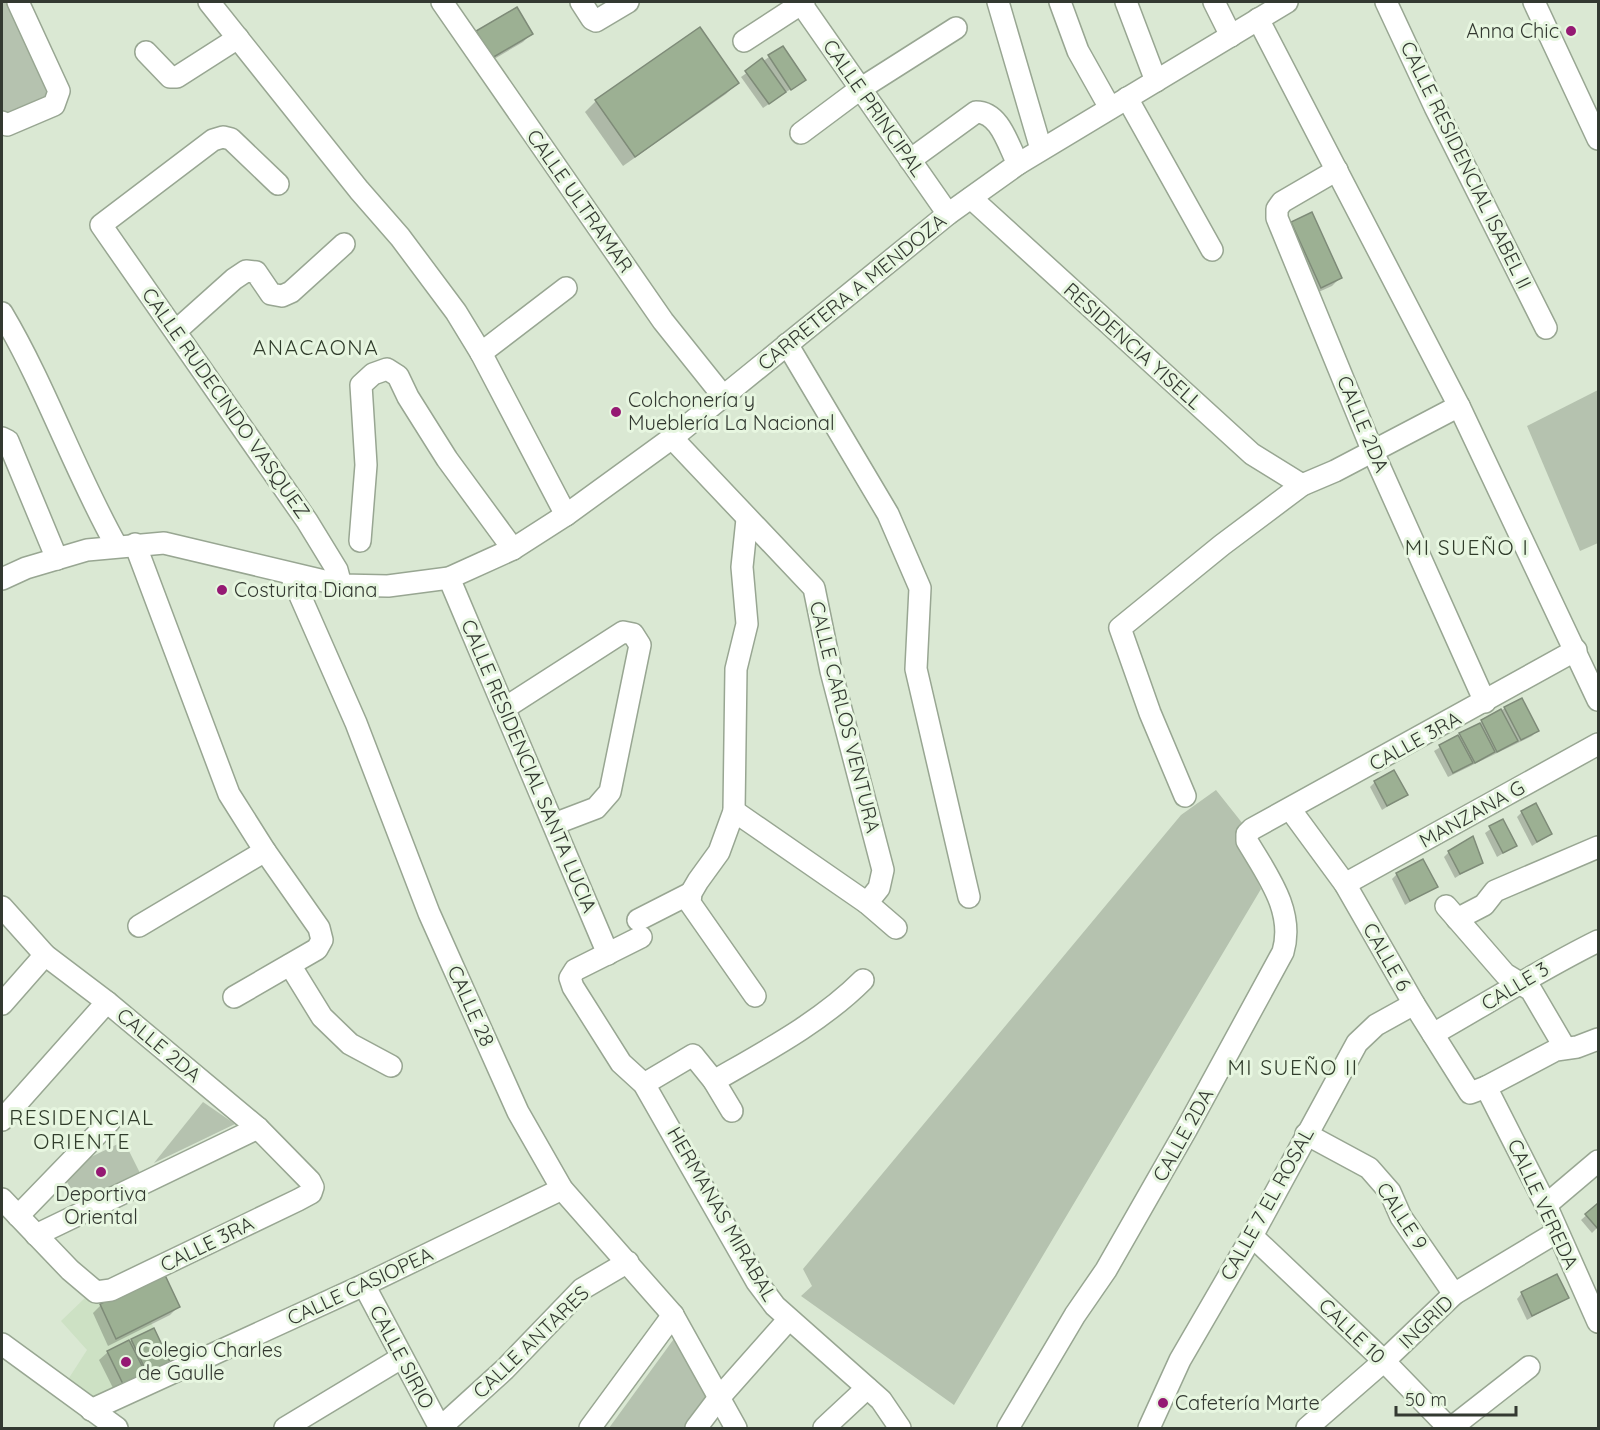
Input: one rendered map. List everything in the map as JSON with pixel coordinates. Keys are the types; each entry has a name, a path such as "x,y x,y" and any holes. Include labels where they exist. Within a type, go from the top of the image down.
{"street":[{"path":"2,122 7,125 54,105 59,91 18,2"},
{"path":"209,2 359,190 400,237 456,312 481,353 566,516"},
{"name":"CALLE ULTRAMAR","path":"442,2 663,321 723,396"},
{"path":"586,10 602,19 628,2"},
{"path":"744,41 802,2"},
{"name":"CALLE PRINCIPAL","path":"802,2 948,214"},
{"path":"998,2 1041,150"},
{"path":"1060,2 1078,51 1119,103 1212,250"},
{"path":"1125,2 1156,81"},
{"path":"1214,2 1231,36"},
{"name":"CARRETERA A MENDOZA","path":"2,579 26,568 87,550 126,544 164,543 291,575 341,585 388,586 449,578 513,549 566,516 672,438 948,214 1018,164 1287,2"},
{"name":"CALLE RESIDENCIAL ISABEL II","path":"1386,2 1435,107 1546,328"},
{"path":"1534,2 1599,139"},
{"path":"1258,19 1459,406 1599,700"},
{"path":"801,133 860,89 956,28"},
{"path":"146,52 170,77 177,77 238,38"},
{"path":"910,160 976,112 986,112 994,117 1018,164"},
{"name":"CALLE RUDECINDO VASQUEZ","path":"278,184 231,139 223,137 213,140 101,225 177,330 326,549 337,570 341,585"},
{"name":"CALLE 2DA","path":"1337,170 1282,202 1277,209 1277,218 1374,452 1485,702"},
{"name":"RESIDENCIA YISELL","path":"971,198 1252,454 1302,485"},
{"path":"177,330 246,271 256,272 271,294 282,296 291,292 344,244"},
{"path":"481,353 566,288"},
{"path":"2,313 29,358 99,514 126,544 229,794 265,851 319,928 322,940 317,949 234,997"},
{"path":"787,344 888,514 920,588 916,669 969,897"},
{"path":"360,541 366,465 361,385 373,374 387,369 398,376 408,397 447,459 513,549"},
{"path":"1185,796 1150,713 1120,628 1222,545 1302,485 1374,452 1459,406"},
{"path":"2,438 8,441 57,559"},
{"name":"CALLE CARLOS VENTURA","path":"672,438 814,588 831,671 883,870 879,888 867,903"},
{"path":"608,954 691,893 719,852 734,811 736,669 747,624 742,567 747,519"},
{"name":"CALLE 28","path":"291,575 356,723 429,913 518,1112 562,1189 673,1315 736,1428"},
{"name":"CALLE RESIDENCIAL SANTA LUCIA","path":"449,578 608,954"},
{"path":"505,708 623,632 633,634 640,645 610,792 596,808 554,824"},
{"name":"CALLE 3RA","path":"1252,829 1576,650"},
{"name":"MANZANA G","path":"1344,884 1599,744"},
{"name":"CALLE 6","path":"1290,809 1344,884 1414,1004 1470,1093 1486,1087"},
{"path":"734,811 867,903 896,928"},
{"name":"CALLE 2DA","path":"1008,1428 1123,1240 1283,952 1286,931 1282,908 1274,886 1247,841 1247,834 1252,829"},
{"path":"1565,1048 1532,990 1505,974 1452,912 1484,905 1495,891 1599,847"},
{"path":"139,926 265,851"},
{"path":"691,893 690,903 755,996"},
{"name":"CALLE 2DA","path":"2,907 45,955 107,1002 258,1128 310,1181 313,1187"},
{"name":"CALLE 3","path":"1433,1034 1521,984 1542,969 1599,941"},
{"name":"HERMANAS MIRABAL","path":"608,954 575,970 570,978 573,987 621,1063 644,1084 757,1282 775,1306 881,1400 900,1428"},
{"path":"2,1004 45,955"},
{"path":"290,965 322,1017 350,1044 391,1066"},
{"path":"714,1081 783,1041 840,1003 863,980"},
{"path":"2,1120 107,1002"},
{"name":"CALLE 7 EL ROSAL","path":"1149,1428 1180,1360 1252,1236 1357,1043 1376,1025 1414,1004"},
{"path":"1486,1087 1556,1050 1577,1047 1599,1039"},
{"path":"644,1084 693,1055 714,1081 732,1111"},
{"name":"CALLE VEREDA","path":"1486,1087 1596,1310"},
{"path":"18,1216 110,1121"},
{"path":"2,1199 36,1234 258,1128"},
{"name":"CALLE 9","path":"1306,1134 1369,1168 1390,1192 1401,1217 1454,1294"},
{"path":"1546,1205 1599,1161"},
{"name":"CALLE 3RA","path":"36,1234 70,1270 96,1292 111,1290 310,1193 313,1187"},
{"name":"CALLE CASIOPEA","path":"91,1410 364,1285 562,1189"},
{"name":"INGRID","path":"1307,1428 1384,1362 1454,1294 1557,1232"},
{"name":"CALLE 10","path":"1252,1236 1450,1428"},
{"name":"CALLE ANTARES","path":"440,1428 505,1369 582,1289 628,1262"},
{"name":"CALLE SIRIO","path":"364,1285 440,1428"},
{"path":"590,1428 673,1315"},
{"path":"696,1428 718,1399 789,1319"},
{"path":"2,1344 117,1428"},
{"path":"285,1428 401,1358"},
{"path":"1450,1428 1529,1367"},
{"path":"824,1428 867,1388"}],"shaded area":[{"path":"2,2 10,2 55,97 4,119 2,114"},
{"path":"1598,390 1598,543 1580,551 1527,426"},
{"path":"1216,790 1243,824 1238,840 1261,889 954,1405 801,1296 812,1286 803,1269 1181,815"},
{"path":"203,1102 235,1124 154,1163"},
{"name":"Deportiva Oriental","path":"124,1141 140,1173 77,1203 62,1171"},
{"path":"164,1273 180,1307 151,1322 170,1362 94,1398 69,1378 87,1350 61,1321 85,1298 100,1304"},
{"path":"676,1336 708,1398 685,1428 609,1428"}],"building":[{"path":"517,7 533,34 492,58 476,31"},
{"path":"700,27 739,83 635,157 595,100"},
{"path":"783,46 806,80 791,90 768,55"},
{"path":"762,58 786,92 769,104 745,71"},
{"path":"1312,212 1342,278 1321,288 1291,222"},
{"path":"1522,698 1539,731 1521,740 1504,707"},
{"path":"1501,709 1518,741 1497,752 1481,720"},
{"path":"1480,723 1495,752 1475,763 1459,733"},
{"path":"1458,735 1473,763 1453,773 1439,745"},
{"path":"1394,770 1408,795 1387,806 1374,781"},
{"path":"1536,803 1552,834 1537,842 1521,811"},
{"path":"1503,819 1517,846 1503,853 1489,826"},
{"path":"1473,836 1483,863 1460,874 1448,851"},
{"path":"1423,859 1438,887 1410,901 1396,873"},
{"path":"1598,1203 1598,1229 1585,1214"},
{"path":"164,1273 180,1307 116,1339 100,1304"},
{"path":"1557,1274 1569,1298 1532,1316 1521,1292"},
{"path":"154,1328 170,1362 147,1373 131,1339"},
{"name":"Colegio Charles de Gaulle","path":"129,1340 146,1374 123,1384 107,1351"}],"place":[{"name":"Anna Chic","path":"1571,31"},
{"name":"Colchonería y Mueblería La Nacional","path":"616,412"},
{"name":"Costurita Diana","path":"222,590"},
{"name":"Deportiva Oriental","path":"101,1172"},
{"name":"Colegio Charles de Gaulle","path":"126,1362"},
{"name":"Cafetería Marte","path":"1163,1403"}],"district":[{"name":"ANACAONA","path":"316,348"},
{"name":"MI SUEÑO I","path":"1467,548"},
{"name":"MI SUEÑO II","path":"1293,1068"},
{"name":"RESIDENCIAL ORIENTE","path":"82,1130"}]}
